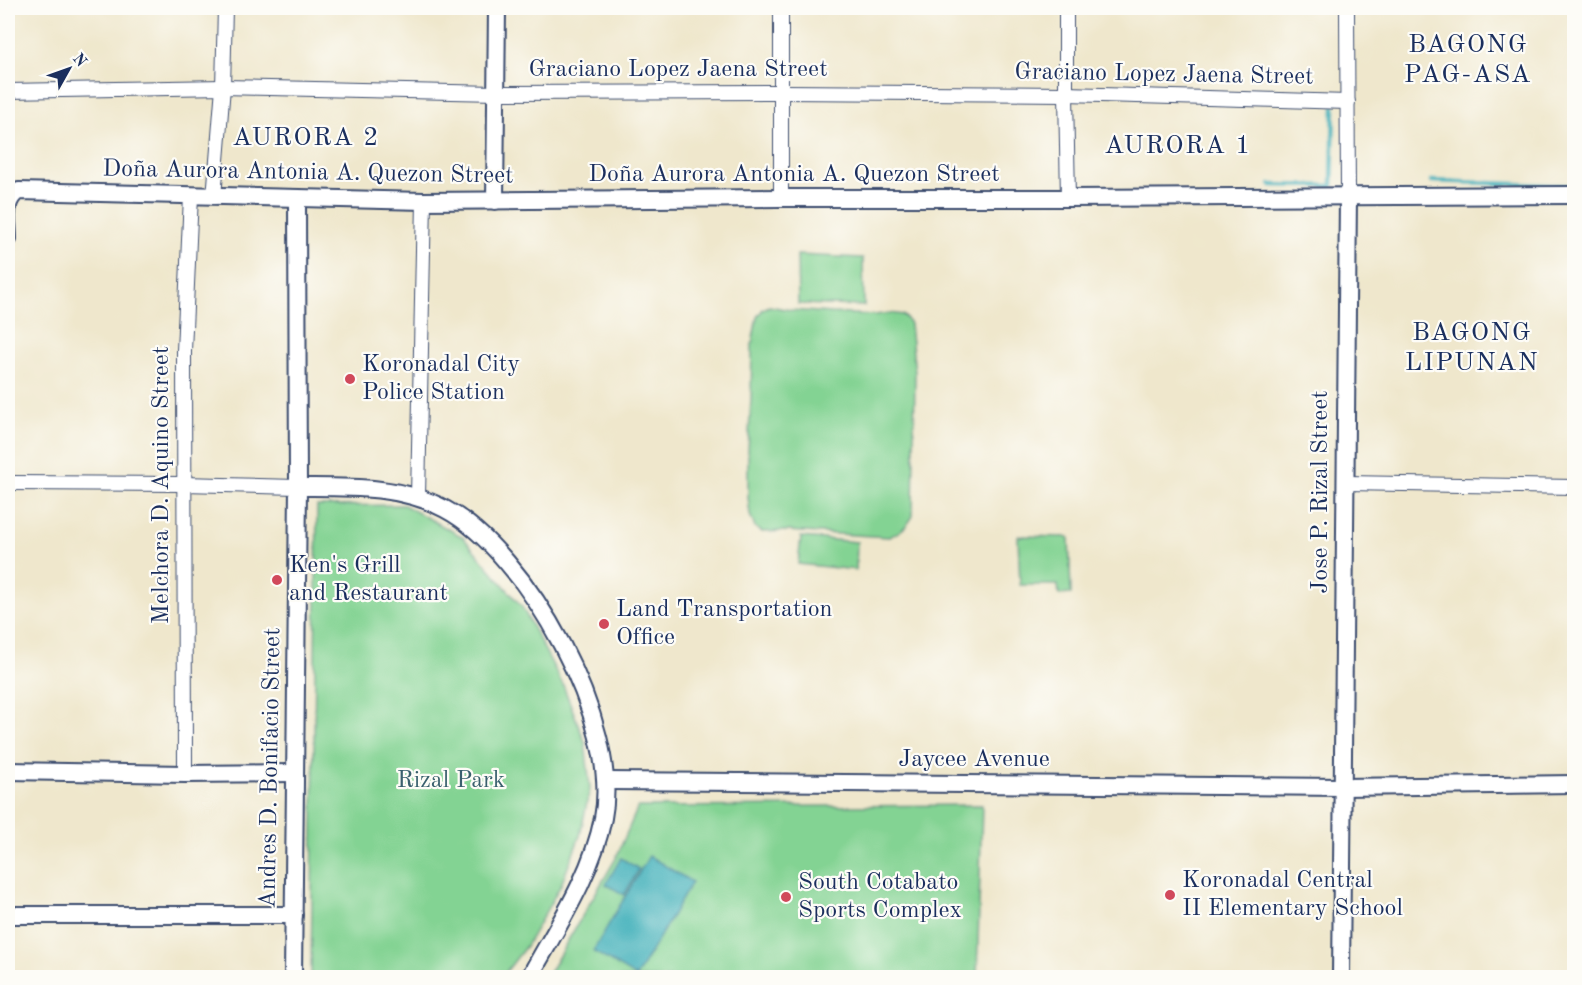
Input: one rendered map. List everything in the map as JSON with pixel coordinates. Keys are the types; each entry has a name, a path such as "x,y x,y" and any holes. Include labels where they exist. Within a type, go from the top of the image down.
{"street":[{"path":"214,197 223,87 225,8"},
{"path":"495,201 497,8"},
{"path":"781,8 781,198"},
{"path":"1066,8 1068,198"},
{"name":"Jose P. Rizal Street","path":"1341,978 1348,196 1347,8"},
{"name":"Graciano Lopez Jaena Street","path":"8,91 223,87 497,93 1066,94 1348,102"},
{"name":"Doña Aurora Antonia A. Quezon Street","path":"11,194 26,191 424,201 1575,195"},
{"path":"8,239 8,205 11,194"},
{"name":"Melchora D. Aquino Street","path":"185,774 184,351 191,196"},
{"name":"Andres D. Bonifacio Street","path":"293,978 298,487 297,199"},
{"path":"418,497 424,201"},
{"path":"8,483 183,484 376,490 418,497 446,509 472,528 500,554 526,586 563,646 586,697 600,741 606,782 604,817 593,854 577,890 529,978"},
{"path":"1346,483 1575,487"},
{"path":"8,771 295,773"},
{"name":"Jaycee Avenue","path":"606,782 1342,787 1575,784"},
{"path":"8,915 294,915"}],"green space":[{"path":"797,255 863,258 864,306 798,304"},
{"path":"769,306 831,313 875,315 890,313 903,315 910,324 915,373 913,516 897,533 889,537 786,531 762,532 755,527 750,515 748,497 752,344 757,317 763,309"},
{"name":"Rizal Park","path":"404,505 463,537 522,607 563,685 585,742 590,788 580,836 561,885 526,946 502,977 311,977 317,506"},
{"path":"1018,536 1069,537 1071,594 1059,595 1058,585 1020,585"},
{"path":"801,537 857,542 856,570 798,564"},
{"name":"South Cotabato Sports Complex","path":"982,805 977,977 546,978 615,860 638,807"}],"water":[{"path":"649,856 692,882 636,977 593,951"},
{"path":"621,858 639,869 624,895 606,884"}],"waterway":[{"path":"1271,185 1332,186 1334,107"},
{"path":"1431,181 1574,186"}],"place":[{"name":"Koronadal City Police Station","path":"350,379"},
{"name":"Ken's Grill and Restaurant","path":"277,580"},
{"name":"Land Transportation Office","path":"604,624"},
{"name":"Koronadal Central II Elementary School","path":"1170,895"},
{"name":"South Cotabato Sports Complex","path":"786,897"}],"district":[{"name":"BAGONG PAG-ASA","path":"1468,60"},
{"name":"AURORA 2","path":"306,138"},
{"name":"AURORA 1","path":"1178,146"},
{"name":"BAGONG LIPUNAN","path":"1472,348"}]}
